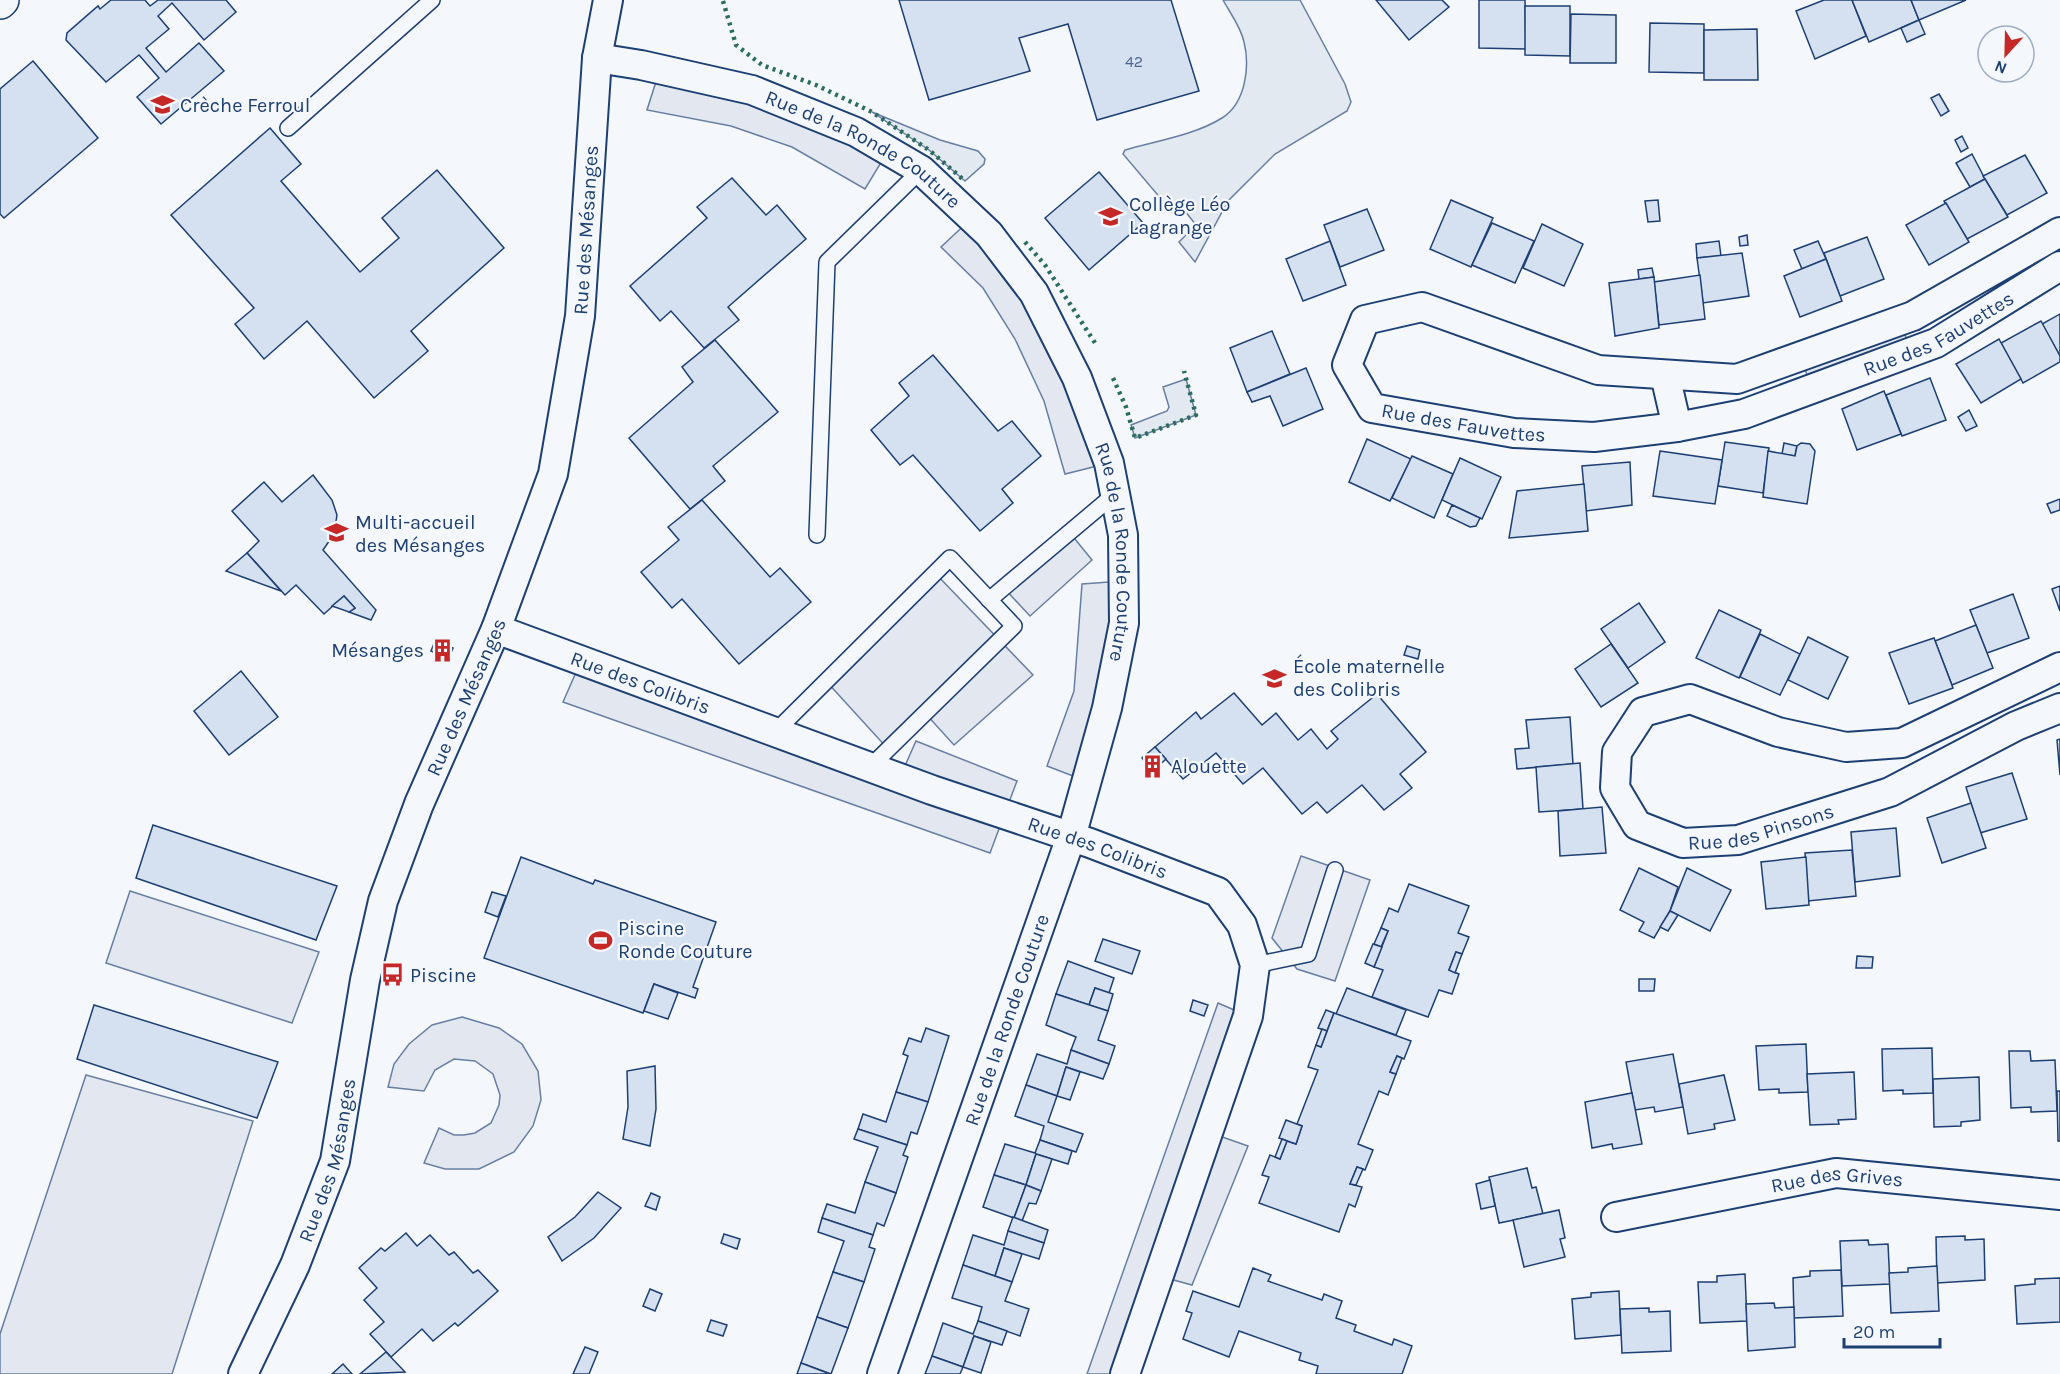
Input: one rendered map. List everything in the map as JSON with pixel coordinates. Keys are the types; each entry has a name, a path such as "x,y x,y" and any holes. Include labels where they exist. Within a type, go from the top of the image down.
{"street":[{"name":"Rue des Mésanges","path":"243,1374 295,1265 334,1161 365,980 383,901 419,804 496,629 553,474 580,316 597,58 608,0"},
{"name":"Rue de la Ronde Couture","path":"597,58 641,65 752,90 856,132 921,170 989,234 1034,293 1077,378 1109,463 1123,536 1124,623 1107,708 1071,837 882,1374"},
{"name":"Rue des Fauvettes","path":"2060,232 1913,316 1737,379 1598,370 1422,307 1365,320 1347,365 1372,408 1514,433 1594,437 1677,427 1744,414 1936,343 2060,266"},
{"path":"1665,375 1677,427"},
{"path":"1737,379 1744,414"},
{"name":"Rue des Colibris","path":"496,629 1218,892 1242,926 1255,965 1248,1016 1125,1374"},
{"name":"Rue des Pinsons","path":"2060,667 1902,743 1846,747 1778,732 1690,699 1643,712 1617,752 1615,788 1636,825 1683,843 1738,840 1890,792 2016,726 2060,708"},
{"path":"1902,743 1918,779"},
{"name":"Rue des Grives","path":"1616,1217 1836,1173 2060,1195"}],"lane":[{"path":"288,128 432,0"},
{"path":"817,535 827,262 921,170"},
{"path":"989,600 1115,495"},
{"path":"775,732 950,558 1014,626 870,767"},
{"path":"1255,965 1308,954 1335,870"}],"shaded area":[{"path":"1223,0 1300,0 1345,84 1351,102 1347,111 1275,154 1228,201 1195,262 1179,242 1196,225 1181,206 1173,213 1123,154 1125,150 1188,133 1211,124 1222,118 1236,103 1241,94 1246,73 1246,52 1240,31"},
{"path":"660,69 888,151 865,189 792,147 731,126 647,110"},
{"path":"872,112 940,140 978,151 985,159 984,164 965,181 929,150"},
{"path":"972,218 989,234 1109,463 1065,474 1044,401 1015,339 983,288 941,247"},
{"path":"1900,320 1911,352 1812,388 1800,356"},
{"path":"1186,379 1196,415 1135,438 1131,425 1167,411 1169,407 1163,387"},
{"path":"1070,533 1092,560 1030,616 1004,588"},
{"path":"935,573 1033,675 954,745 925,713 888,749 826,681"},
{"path":"1123,581 1086,781 1047,766 1074,691 1082,584"},
{"path":"581,661 900,777 916,741 1017,781 990,853 563,702"},
{"path":"1301,856 1370,880 1335,981 1297,969 1272,938"},
{"path":"130,891 319,952 292,1023 106,963"},
{"path":"1218,1003 1248,1016 1208,1132 1248,1146 1192,1285 1159,1276 1126,1374 1087,1374"},
{"path":"462,1017 499,1028 522,1044 538,1071 541,1100 533,1126 514,1152 479,1169 445,1169 424,1163 439,1128 454,1135 464,1135 475,1133 491,1123 499,1105 500,1095 493,1074 475,1061 454,1059 435,1070 424,1091 388,1087 394,1064 409,1044 432,1025"},
{"path":"86,1075 253,1121 172,1374 0,1374 0,1334"}],"building":[{"path":"111,0 145,0 150,6 158,0 226,0 236,12 204,40 172,3 158,16 169,29 146,48 166,72 199,43 224,71 161,124 137,97 159,78 139,55 106,82 66,40 67,33 98,6 100,9"},
{"path":"899,0 1171,0 1199,91 1097,120 1068,24 1019,38 1030,71 929,100"},
{"path":"1376,0 1442,0 1449,7 1409,40"},
{"path":"1479,0 1525,0 1526,49 1479,48"},
{"path":"1824,0 1852,0 1866,36 1815,59 1796,11"},
{"path":"1852,0 1911,0 1919,20 1869,42"},
{"path":"1911,0 1966,0 1919,20"},
{"path":"1525,6 1570,6 1570,56 1525,55"},
{"path":"1571,14 1616,15 1616,63 1570,63"},
{"path":"1919,20 1925,34 1907,42 1901,28"},
{"path":"1650,23 1704,24 1704,73 1649,72"},
{"path":"1757,29 1758,80 1704,80 1704,30"},
{"path":"33,61 98,138 4,218 0,214 0,89"},
{"path":"1939,94 1949,111 1941,116 1931,98"},
{"path":"270,128 301,164 281,181 360,272 399,238 382,218 437,170 504,248 411,331 428,351 374,398 307,321 264,359 235,324 254,308 171,215"},
{"path":"1962,136 1968,148 1961,152 1955,140"},
{"path":"1972,154 1985,179 1970,187 1956,163"},
{"path":"2025,155 2047,193 2007,215 1983,176"},
{"path":"1099,172 1143,223 1089,270 1045,218"},
{"path":"732,178 766,215 777,205 806,239 728,307 739,320 704,348 671,311 660,321 630,286 707,218 697,207"},
{"path":"1985,179 2008,217 1967,239 1944,201"},
{"path":"1451,200 1493,218 1471,267 1430,249"},
{"path":"1658,200 1660,221 1648,222 1645,201"},
{"path":"1946,203 1969,242 1929,265 1906,225"},
{"path":"1367,209 1384,250 1340,267 1324,225"},
{"path":"1492,223 1534,241 1515,283 1472,265"},
{"path":"1542,224 1583,244 1564,286 1523,268"},
{"path":"1747,235 1748,245 1740,246 1739,237"},
{"path":"1867,237 1884,279 1840,296 1824,253"},
{"path":"1330,241 1346,285 1303,301 1286,259"},
{"path":"1719,241 1721,256 1697,258 1696,244"},
{"path":"1818,241 1826,259 1802,269 1794,250"},
{"path":"1742,253 1749,296 1703,303 1697,258"},
{"path":"1826,259 1842,301 1800,317 1784,276"},
{"path":"1652,268 1654,277 1639,279 1638,270"},
{"path":"1700,275 1705,319 1659,325 1654,282"},
{"path":"1654,277 1659,328 1615,336 1609,283"},
{"path":"2060,314 2060,356 2042,324"},
{"path":"2041,321 2060,356 2060,362 2023,383 2001,343"},
{"path":"1272,331 1290,374 1247,392 1230,348"},
{"path":"1999,339 2021,379 1981,403 1956,364"},
{"path":"715,340 778,412 713,466 725,481 690,509 629,438 693,382 682,367"},
{"path":"933,355 998,431 1012,421 1041,456 1002,489 1013,503 980,531 913,455 900,465 871,430 909,396 899,383"},
{"path":"1306,368 1323,409 1283,426 1270,396 1252,402 1247,392"},
{"path":"1930,378 1946,420 1902,436 1886,395"},
{"path":"1884,391 1901,434 1857,450 1842,409"},
{"path":"1969,410 1977,426 1966,431 1958,417"},
{"path":"1367,439 1411,459 1390,501 1349,482"},
{"path":"1725,442 1769,448 1763,493 1718,486"},
{"path":"1784,443 1797,446 1795,456 1782,454"},
{"path":"1801,443 1810,444 1815,451 1807,504 1763,497 1768,451 1795,456 1797,446"},
{"path":"1660,451 1722,460 1715,504 1653,496"},
{"path":"1412,456 1453,474 1434,518 1392,498"},
{"path":"1460,458 1501,477 1482,519 1442,500"},
{"path":"1630,462 1632,505 1586,511 1582,466"},
{"path":"313,475 332,500 337,515 334,534 323,550 376,610 371,620 349,612 355,608 344,596 324,614 296,585 285,595 247,553 259,541 232,511 264,482 282,502"},
{"path":"1584,484 1588,531 1509,538 1517,491"},
{"path":"2060,499 2060,510 2051,513 2047,504"},
{"path":"702,500 770,577 780,568 811,602 739,664 682,599 672,608 641,572 679,540 668,527"},
{"path":"1452,505 1480,518 1476,526 1470,527 1447,516"},
{"path":"247,553 281,591 226,571"},
{"path":"2060,586 2060,611 2052,589"},
{"path":"2013,594 2029,638 1987,653 1970,610"},
{"path":"344,596 355,608 349,612 332,606"},
{"path":"1639,603 1665,642 1628,668 1601,629"},
{"path":"1719,610 1761,630 1739,678 1696,658"},
{"path":"1976,625 1993,668 1952,685 1935,641"},
{"path":"1760,634 1800,654 1780,695 1740,677"},
{"path":"1808,637 1848,657 1828,699 1788,680"},
{"path":"1934,638 1953,688 1909,704 1889,653"},
{"name":"Mésanges","path":"435,641 453,648 449,658 431,651"},
{"path":"1611,644 1638,683 1601,707 1575,669"},
{"path":"1407,646 1420,650 1418,659 1404,655"},
{"path":"241,671 278,717 229,755 194,711"},
{"path":"1234,693 1262,725 1276,713 1298,740 1311,729 1327,749 1338,739 1331,731 1377,694 1426,752 1400,774 1412,788 1384,810 1362,785 1327,813 1317,802 1302,814 1263,768 1243,784 1216,753 1183,779 1155,747 1196,712 1201,719"},
{"path":"1570,717 1573,764 1517,769 1515,749 1529,748 1526,720"},
{"path":"2060,739 2060,775 2057,740"},
{"name":"Alouette","path":"1155,747 1166,759 1152,772 1142,758"},
{"path":"1580,763 1583,809 1539,812 1536,767"},
{"path":"2012,773 2027,819 1980,833 1966,787"},
{"path":"1971,803 1986,848 1942,863 1927,818"},
{"path":"1602,807 1606,853 1560,856 1558,811"},
{"path":"153,825 337,886 316,940 136,878"},
{"path":"1896,828 1900,876 1855,882 1851,832"},
{"path":"1852,850 1856,896 1808,901 1805,853"},
{"name":"Piscine Ronde Couture","path":"521,857 593,884 595,880 716,922 693,987 698,989 695,998 654,984 643,1013 484,958"},
{"path":"1806,857 1809,905 1766,909 1761,862"},
{"path":"1639,868 1678,887 1670,911 1654,938 1639,931 1644,922 1620,910"},
{"path":"1687,868 1731,890 1710,931 1670,911"},
{"path":"1409,884 1469,906 1458,933 1469,937 1462,954 1456,952 1449,970 1459,974 1452,994 1439,990 1428,1017 1372,997 1383,970 1374,967 1388,931 1381,928 1389,908 1398,912"},
{"path":"492,892 506,896 498,917 485,912"},
{"path":"1670,911 1678,915 1668,931 1660,927"},
{"path":"1381,928 1388,931 1381,947 1374,944"},
{"path":"1103,939 1140,951 1132,974 1095,961"},
{"path":"1373,944 1382,947 1374,967 1365,963"},
{"path":"1456,952 1462,954 1455,973 1449,970"},
{"path":"1857,956 1873,957 1872,968 1856,968"},
{"path":"1068,961 1114,978 1109,993 1095,988 1089,1005 1056,994"},
{"path":"1639,979 1655,979 1654,991 1639,991"},
{"path":"654,984 678,993 668,1019 644,1011"},
{"path":"1095,988 1113,994 1108,1011 1089,1005"},
{"path":"1347,988 1406,1010 1396,1035 1336,1014"},
{"path":"1056,994 1108,1011 1098,1040 1115,1046 1109,1064 1071,1050 1076,1037 1046,1025"},
{"path":"1193,1000 1208,1005 1204,1016 1190,1011"},
{"path":"94,1005 278,1062 257,1118 77,1059"},
{"path":"1326,1010 1334,1013 1327,1031 1318,1028"},
{"path":"1334,1013 1411,1041 1404,1059 1397,1056 1390,1072 1396,1074 1388,1095 1379,1091 1358,1144 1373,1150 1365,1170 1357,1167 1350,1184 1362,1187 1355,1207 1349,1204 1339,1232 1259,1203 1269,1177 1262,1175 1270,1155 1280,1159 1287,1141 1296,1144 1302,1126 1297,1124 1318,1070 1308,1067 1316,1045 1321,1047"},
{"path":"926,1028 949,1036 928,1102 896,1092 908,1056 903,1054 909,1038 921,1042"},
{"path":"1322,1029 1327,1031 1321,1047 1316,1045"},
{"path":"1806,1044 1808,1092 1779,1093 1779,1089 1759,1090 1756,1046"},
{"path":"1932,1048 1933,1093 1903,1094 1903,1090 1883,1091 1882,1049"},
{"path":"1071,1050 1109,1064 1103,1079 1066,1067 1057,1096 1026,1085 1037,1054 1067,1064"},
{"path":"2009,1051 2030,1051 2031,1061 2055,1060 2057,1111 2031,1112 2031,1107 2011,1108"},
{"path":"1673,1054 1683,1107 1655,1112 1654,1107 1635,1110 1626,1062"},
{"path":"1397,1056 1402,1058 1396,1074 1390,1072"},
{"path":"655,1066 656,1109 650,1146 623,1139 628,1107 627,1071"},
{"path":"1066,1067 1080,1072 1070,1100 1057,1096"},
{"path":"1854,1072 1856,1119 1838,1120 1839,1124 1810,1125 1807,1074"},
{"path":"1724,1075 1735,1120 1714,1124 1715,1129 1688,1134 1679,1084"},
{"path":"1979,1077 1980,1120 1961,1122 1961,1126 1934,1127 1933,1079"},
{"path":"1026,1085 1057,1096 1048,1122 1083,1134 1076,1152 1040,1140 1044,1126 1015,1116"},
{"path":"2057,1091 2060,1091 2060,1141 2058,1141"},
{"path":"896,1092 928,1102 917,1134 911,1132 907,1145 858,1129 863,1114 886,1122"},
{"path":"1632,1093 1642,1144 1613,1149 1612,1144 1592,1148 1585,1102"},
{"path":"1286,1120 1302,1126 1296,1144 1279,1138"},
{"path":"858,1129 907,1145 903,1155 908,1157 896,1193 865,1182 878,1147 854,1139"},
{"path":"1282,1139 1287,1141 1280,1159 1275,1157"},
{"path":"1040,1140 1072,1151 1068,1164 1036,1154 1026,1185 994,1175 1005,1144 1035,1153"},
{"path":"1036,1154 1052,1159 1041,1191 1026,1185"},
{"path":"1357,1167 1363,1169 1356,1185 1350,1184"},
{"path":"1527,1168 1532,1188 1536,1187 1543,1214 1499,1223 1489,1177"},
{"path":"994,1175 1026,1185 1014,1218 983,1207"},
{"path":"1490,1180 1495,1206 1481,1209 1476,1184"},
{"path":"865,1182 896,1193 884,1226 877,1223 873,1235 822,1218 827,1204 855,1213"},
{"path":"1026,1185 1041,1191 1036,1204 1029,1203 1022,1221 1014,1218"},
{"path":"598,1192 621,1208 594,1238 562,1261 548,1237 575,1217"},
{"path":"651,1193 660,1197 656,1210 645,1206"},
{"path":"1559,1210 1565,1238 1560,1239 1565,1257 1524,1267 1513,1220"},
{"path":"1013,1217 1048,1230 1044,1243 1008,1231"},
{"path":"822,1218 873,1235 869,1247 875,1249 864,1282 833,1272 844,1241 818,1232"},
{"path":"1008,1231 1044,1243 1039,1259 1004,1248 995,1276 963,1265 973,1235 1004,1245"},
{"path":"406,1233 417,1246 430,1235 449,1255 454,1252 473,1273 478,1270 498,1291 458,1326 455,1323 433,1341 422,1329 391,1357 370,1334 384,1322 364,1300 377,1288 359,1268 381,1248 385,1251"},
{"path":"724,1234 740,1239 737,1249 721,1243"},
{"path":"1965,1236 1965,1240 1984,1239 1985,1280 1937,1283 1936,1237"},
{"path":"1868,1240 1869,1245 1888,1244 1890,1284 1842,1286 1840,1241"},
{"path":"1004,1248 1022,1254 1012,1282 995,1276"},
{"path":"963,1265 1012,1282 1005,1301 1029,1309 1020,1336 978,1321 982,1307 952,1298"},
{"path":"1937,1266 1939,1311 1891,1313 1889,1273 1908,1272 1908,1268"},
{"path":"1253,1268 1271,1275 1268,1281 1322,1300 1324,1294 1342,1301 1336,1318 1356,1325 1354,1331 1392,1345 1394,1339 1412,1346 1402,1374 1316,1374 1318,1366 1299,1360 1301,1353 1239,1331 1229,1357 1183,1339 1192,1313 1186,1311 1193,1291 1239,1307"},
{"path":"1841,1270 1843,1316 1794,1318 1793,1278 1810,1276 1810,1271"},
{"path":"833,1272 864,1282 848,1328 817,1317"},
{"path":"1745,1274 1747,1321 1700,1323 1698,1282 1717,1282 1717,1276"},
{"path":"2060,1278 2060,1322 2017,1324 2015,1286 2035,1284 2035,1279"},
{"path":"650,1289 662,1294 655,1311 643,1306"},
{"path":"1619,1291 1621,1335 1575,1339 1572,1299 1591,1297 1591,1293"},
{"path":"1774,1303 1775,1308 1794,1307 1795,1347 1748,1351 1746,1304"},
{"path":"1649,1308 1649,1312 1670,1311 1671,1351 1622,1353 1620,1309"},
{"path":"817,1317 848,1328 831,1374 801,1363"},
{"path":"711,1320 727,1325 723,1336 707,1331"},
{"path":"978,1321 1007,1331 1002,1345 974,1336 963,1367 932,1356 943,1323 973,1334"},
{"path":"974,1336 991,1342 981,1373 963,1367"},
{"path":"585,1347 598,1352 589,1374 573,1374"},
{"path":"386,1352 405,1372 360,1374"},
{"path":"932,1356 963,1367 960,1374 925,1374"},
{"path":"801,1363 830,1374 797,1374"},
{"path":"343,1364 352,1374 332,1374"}],"hedge":[{"path":"723,1 736,45 762,65 816,85 872,112 929,150 965,181"},
{"path":"1025,242 1045,265 1095,343"},
{"path":"1113,378 1126,407 1135,438 1196,415 1184,371"}],"place":[{"name":"Crèche Ferroul","path":"162,105"},
{"name":"Collège Léo Lagrange","path":"1111,216"},
{"name":"Multi-accueil des Mésanges","path":"337,533"},
{"name":"Mésanges","path":"442,650"},
{"name":"École maternelle des Colibris","path":"1275,678"},
{"name":"Alouette","path":"1153,766"},
{"name":"Piscine Ronde Couture","path":"600,940"},
{"name":"Piscine","path":"392,975"}]}
